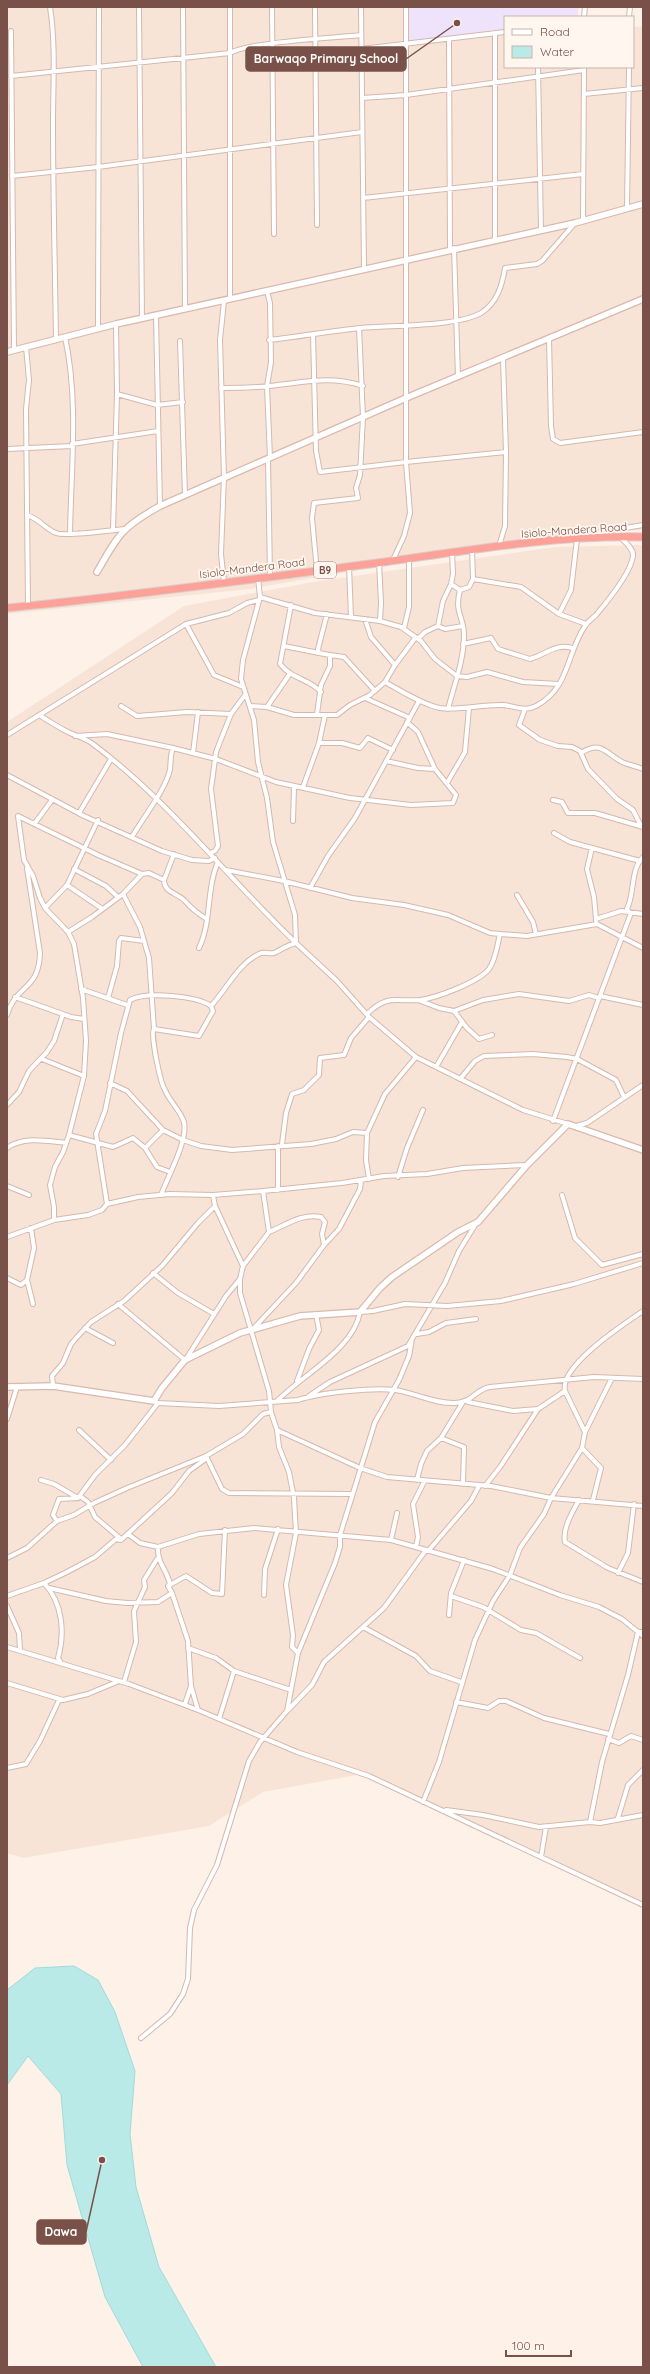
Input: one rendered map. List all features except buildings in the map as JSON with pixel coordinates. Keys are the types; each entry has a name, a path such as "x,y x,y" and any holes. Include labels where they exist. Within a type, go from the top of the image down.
{"highway":[{"name":"Isiolo-Mandera Road","path":"7,608 317,571 472,549 498,548 577,539 643,537"}],"main road":[{"path":"7,352 116,324 575,223 643,204"},
{"path":"97,572 115,540 125,528 133,521 160,506 406,398 503,359 643,299"},
{"path":"7,1387 53,1386 156,1402 162,1388 185,1360 240,1334 300,1316 360,1312 380,1288 392,1277 458,1232 478,1222 527,1165 568,1124 643,1150"}],"street":[{"path":"50,7 54,30 55,72 54,172 56,340"},
{"path":"98,329 99,7"},
{"path":"139,7 142,319"},
{"path":"183,7 185,309"},
{"path":"224,582 221,554 224,477 220,340 227,300 230,150 230,7"},
{"path":"272,7 274,234"},
{"path":"315,7 317,225"},
{"path":"361,7 364,270"},
{"path":"393,560 404,536 410,513 406,462 406,7"},
{"path":"11,31 14,350"},
{"path":"361,49 406,45 504,32"},
{"path":"494,241 495,33"},
{"path":"11,76 140,61 230,53 236,49 361,35"},
{"path":"449,39 450,188 458,377"},
{"path":"538,68 541,230"},
{"path":"627,208 629,68"},
{"path":"362,98 406,95 538,77 584,69 583,220"},
{"path":"584,94 643,88"},
{"path":"12,176 141,162 362,132"},
{"path":"363,198 406,192 583,174"},
{"path":"269,340 359,328 456,320 474,316 490,306 499,293 505,268 537,264 542,261 575,223"},
{"path":"267,291 270,303 269,340 271,362 267,386 270,576"},
{"path":"156,316 160,506"},
{"path":"113,530 114,438 117,394 116,324"},
{"path":"317,571 312,518 314,503 358,498 356,488 360,466 363,417 363,386 359,328"},
{"path":"313,335 315,438 320,472 360,466 506,452"},
{"path":"65,337 71,366 72,445 70,534"},
{"path":"549,338 551,426 553,439 560,443 643,432"},
{"path":"180,341 185,495"},
{"path":"26,347 29,380 26,409 28,606"},
{"path":"498,548 505,526 506,452 503,359"},
{"path":"221,388 267,386 314,380 340,380 363,386"},
{"path":"117,394 157,405 183,402"},
{"path":"7,449 72,445 158,430"},
{"path":"27,516 39,520 46,527 57,533 70,534 125,528"},
{"path":"546,542 643,525"},
{"path":"385,682 418,701 431,706 469,708 504,705 525,709 535,707 549,698 559,684 567,672 572,648 586,624 600,610 631,564 632,550 620,537"},
{"path":"559,614 571,590 577,539"},
{"path":"460,590 469,587 473,580 472,549"},
{"path":"438,626 440,609 451,584 453,574 452,552"},
{"path":"404,628 409,607 410,558"},
{"path":"379,562 381,603 380,621"},
{"path":"348,566 351,617"},
{"path":"258,578 260,599 242,668 243,687 254,720 273,842 295,915 296,942"},
{"path":"473,580 521,587 559,614 586,624"},
{"path":"451,584 460,590"},
{"path":"448,708 457,676 463,644 463,626 457,605 460,590"},
{"path":"7,735 186,624 229,613 247,603 260,599 291,605 315,613 380,621 404,628 417,638 435,658 457,676 467,677 487,672 523,682 559,684"},
{"path":"291,605 284,646 279,662 289,675 312,684 321,692"},
{"path":"318,653 318,645 326,614"},
{"path":"364,619 371,637 395,665"},
{"path":"186,624 214,676 243,687"},
{"path":"250,706 267,707 294,715 337,715 375,691 385,682 395,665 417,638 425,632 438,626 445,629 463,626"},
{"path":"463,644 491,638 498,650 530,659 560,647 572,648"},
{"path":"284,646 344,657 375,691"},
{"path":"317,714 321,685 330,666 330,655"},
{"path":"267,707 289,675"},
{"path":"210,853 215,851 218,846 211,789 216,752 231,714 245,696"},
{"path":"76,736 107,734 173,748 216,760 294,787 303,787 365,799 411,805 453,803 456,795 435,768 420,736 409,720 364,698"},
{"path":"310,888 365,799 393,750 418,701"},
{"path":"121,706 137,716 198,712 231,714"},
{"path":"447,782 465,752 469,708"},
{"path":"525,709 519,725 540,740 558,746 572,747 581,753 586,765 596,778 617,799 633,810 642,827"},
{"path":"193,753 198,712"},
{"path":"303,787 319,743 324,715"},
{"path":"39,716 76,736 86,739 111,759 210,853 296,942 337,981 368,1015 416,1057 523,1110 553,1121 568,1124"},
{"path":"319,743 342,743 360,748 368,738 393,750"},
{"path":"581,753 592,747 600,748 623,762 643,769"},
{"path":"132,837 155,800 170,769 169,758 173,748"},
{"path":"79,813 111,759"},
{"path":"386,761 418,768 435,768"},
{"path":"7,775 52,800 132,837 174,854 200,861 216,860"},
{"path":"293,821 294,787"},
{"path":"35,823 52,800"},
{"path":"553,800 562,802 568,813 595,813 642,827"},
{"path":"7,1015 15,997 31,983 37,975 40,966 40,953 18,816 142,874 149,873 164,880"},
{"path":"44,908 67,884 98,820"},
{"path":"553,1121 600,997 630,912 628,909 641,859 570,842 554,833"},
{"path":"592,848 587,869 594,897 597,924"},
{"path":"174,854 164,880 166,888 184,900 199,915 207,919"},
{"path":"199,948 206,932 210,894 216,860"},
{"path":"26,867 33,876 44,908 68,932 76,950 84,1019 86,1056 84,1076 69,1135 55,1167 50,1185 53,1200 54,1220"},
{"path":"74,869 99,881 114,891 118,897"},
{"path":"226,870 284,881 352,898 404,905 448,915 490,933 536,934 597,924 621,938 643,948"},
{"path":"68,932 92,918 101,908 123,894 142,874"},
{"path":"67,884 101,908"},
{"path":"123,894 140,927 152,972 154,1029 152,1039 160,1078 164,1090 184,1122 185,1130 183,1140 161,1195"},
{"path":"517,895 533,922 536,934"},
{"path":"596,919 616,912 643,914"},
{"path":"278,1190 280,1145 292,1094 304,1090 319,1075 320,1058 344,1055 351,1038 368,1015 386,1000 418,1000 436,997 474,980 488,970 493,962 500,934"},
{"path":"108,998 117,966 119,940 121,938 144,941"},
{"path":"211,1006 226,990 236,974 254,958 261,954 274,953 296,942"},
{"path":"81,989 127,1006"},
{"path":"418,1000 439,1008 454,1011 483,1000 519,994 569,1001 589,995 643,1004"},
{"path":"107,1204 102,1167 96,1142 96,1134 105,1111 127,1006 132,998 152,996 183,998 200,1001 211,1006 213,1011 199,1036 154,1029"},
{"path":"15,997 63,1014 84,1019"},
{"path":"454,1011 462,1022 479,1039 492,1035"},
{"path":"7,1105 19,1092 29,1072 42,1059 54,1041 63,1014"},
{"path":"436,1067 462,1022"},
{"path":"460,1080 475,1061 484,1056 533,1054 577,1059 616,1080 624,1097"},
{"path":"369,1179 366,1160 368,1133 385,1094 416,1057"},
{"path":"42,1059 84,1076"},
{"path":"110,1083 127,1091 162,1130 183,1140 201,1146 232,1150 319,1143 353,1132 368,1133"},
{"path":"576,1126 587,1123 624,1097 643,1086"},
{"path":"398,1177 407,1148 423,1110"},
{"path":"145,1148 162,1130"},
{"path":"69,1135 113,1147 133,1138 145,1148 157,1167 170,1172"},
{"path":"7,1148 18,1142 37,1140 66,1143"},
{"path":"7,1237 54,1220 88,1215 102,1210 107,1204 161,1195 212,1195 278,1190 398,1177 463,1168 527,1165"},
{"path":"250,1332 296,1284 324,1245 339,1229 360,1189 361,1181"},
{"path":"7,1186 29,1195"},
{"path":"263,1191 268,1232"},
{"path":"212,1195 215,1206 243,1266"},
{"path":"562,1195 575,1238 602,1265 643,1254"},
{"path":"53,1386 52,1376 63,1363 71,1344 86,1328 118,1304 162,1266 198,1223 215,1206"},
{"path":"298,1653 292,1647 293,1635 286,1585 296,1533 289,1472 279,1446 278,1430 271,1412 269,1391 250,1332 239,1289 243,1266 268,1232 292,1223 299,1218 321,1217 325,1222 322,1234 324,1245"},
{"path":"309,1396 330,1382 408,1346 417,1334 432,1304 445,1283 459,1252 478,1222"},
{"path":"31,1228 34,1248 27,1280 33,1304"},
{"path":"277,1401 297,1381 335,1351 358,1322 360,1312 373,1311 405,1304 432,1304 447,1306 501,1301 574,1284 643,1263"},
{"path":"154,1273 178,1294 214,1314"},
{"path":"7,1278 22,1285 27,1280"},
{"path":"118,1304 185,1360 226,1296 240,1279"},
{"path":"585,1432 565,1391 565,1381 582,1358 643,1311"},
{"path":"297,1381 309,1349 319,1330 316,1314"},
{"path":"417,1334 429,1332 446,1323 476,1319"},
{"path":"86,1328 113,1343"},
{"path":"287,1711 298,1653 335,1563 340,1547 340,1535 375,1422 394,1390 409,1356 412,1339"},
{"path":"417,1480 420,1464 425,1458 427,1451 441,1438 465,1402 485,1388 594,1377 643,1379"},
{"path":"423,1802 439,1762 461,1682 475,1640 489,1610 510,1575 520,1548 544,1514 550,1498 582,1448 585,1432 612,1378"},
{"path":"7,1419 17,1387"},
{"path":"56,1521 54,1515 59,1499 79,1497 95,1475 111,1460 156,1402 219,1406 298,1400 309,1396 367,1389 394,1390 438,1402 465,1402 513,1411 538,1409"},
{"path":"485,1486 500,1468 538,1409 565,1391"},
{"path":"122,1540 177,1488 190,1471 206,1457 243,1434 263,1414 271,1412"},
{"path":"79,1430 111,1460"},
{"path":"278,1430 360,1468 387,1477 424,1482 485,1486 550,1498 593,1500 643,1506"},
{"path":"441,1438 464,1447 463,1484"},
{"path":"582,1448 601,1468 599,1484 593,1500"},
{"path":"206,1457 226,1492 352,1494"},
{"path":"7,1558 27,1548 56,1521 90,1507 94,1503 113,1494 206,1457"},
{"path":"41,1480 58,1486 88,1502 97,1519 113,1530 122,1540"},
{"path":"416,1547 418,1537 413,1504 424,1482"},
{"path":"140,2038 170,2014 183,1994 188,1979 190,1928 194,1910 217,1865 249,1761 264,1738 312,1685 324,1662 384,1608 428,1550 471,1501 479,1486"},
{"path":"579,1500 572,1514 564,1537 566,1542 618,1573 643,1582"},
{"path":"618,1573 628,1553 634,1504"},
{"path":"392,1540 397,1513"},
{"path":"128,1534 140,1543 158,1547 199,1534 225,1530 278,1529 296,1533 340,1535 392,1540 464,1560 510,1575 560,1595 608,1611 643,1636"},
{"path":"264,1595 265,1569 278,1529"},
{"path":"168,1586 185,1576 212,1593 222,1594 225,1530"},
{"path":"7,1596 44,1583 95,1557 116,1539 122,1540"},
{"path":"122,1682 136,1642 134,1614 145,1587 144,1580 157,1559 158,1547"},
{"path":"157,1559 168,1575 170,1584 168,1586 172,1593 186,1634 191,1686 198,1710"},
{"path":"449,1615 451,1596 464,1560"},
{"path":"44,1583 49,1588 56,1603 62,1628 58,1658 61,1663"},
{"path":"49,1588 106,1601 139,1603 158,1602 172,1593"},
{"path":"451,1596 489,1610 521,1630 536,1633 580,1658"},
{"path":"7,1606 19,1633 20,1650"},
{"path":"362,1627 416,1656 430,1671 461,1682"},
{"path":"638,1632 643,1632"},
{"path":"590,1822 608,1737 628,1675 638,1632"},
{"path":"7,1647 122,1682 185,1704 297,1752 369,1776 643,1905"},
{"path":"188,1648 216,1658 234,1671 291,1690"},
{"path":"219,1718 234,1671"},
{"path":"7,1682 59,1700 88,1694 122,1682"},
{"path":"185,1704 191,1686"},
{"path":"7,1768 26,1764 40,1741 59,1700"},
{"path":"456,1702 488,1708 499,1701 506,1701 544,1718 608,1737 619,1743 631,1736 643,1740"},
{"path":"618,1818 628,1784 643,1770"},
{"path":"443,1810 483,1815 536,1827 590,1822 600,1823 618,1818 643,1815"},
{"path":"541,1857 546,1827"}],"shaded area":[{"path":"7,7 504,7 504,68 634,68 634,27 643,26 643,530 590,529 250,589 7,614"},
{"path":"409,7 578,7 578,16 504,16 504,29 410,41"},
{"path":"643,545 643,1902 368,1773 263,1792 209,1826 23,1858 7,1853 7,722 184,606 313,582 555,547"}],"water":[{"path":"74,1966 98,1980 115,2012 135,2071 130,2134 136,2187 159,2267 216,2367 143,2367 105,2297 67,2165 61,2094 28,2056 7,2085 7,1990 35,1968"}],"place":[{"name":"Barwaqo Primary School","path":"457,23"},
{"name":"Dawa","path":"102,2160"}]}
